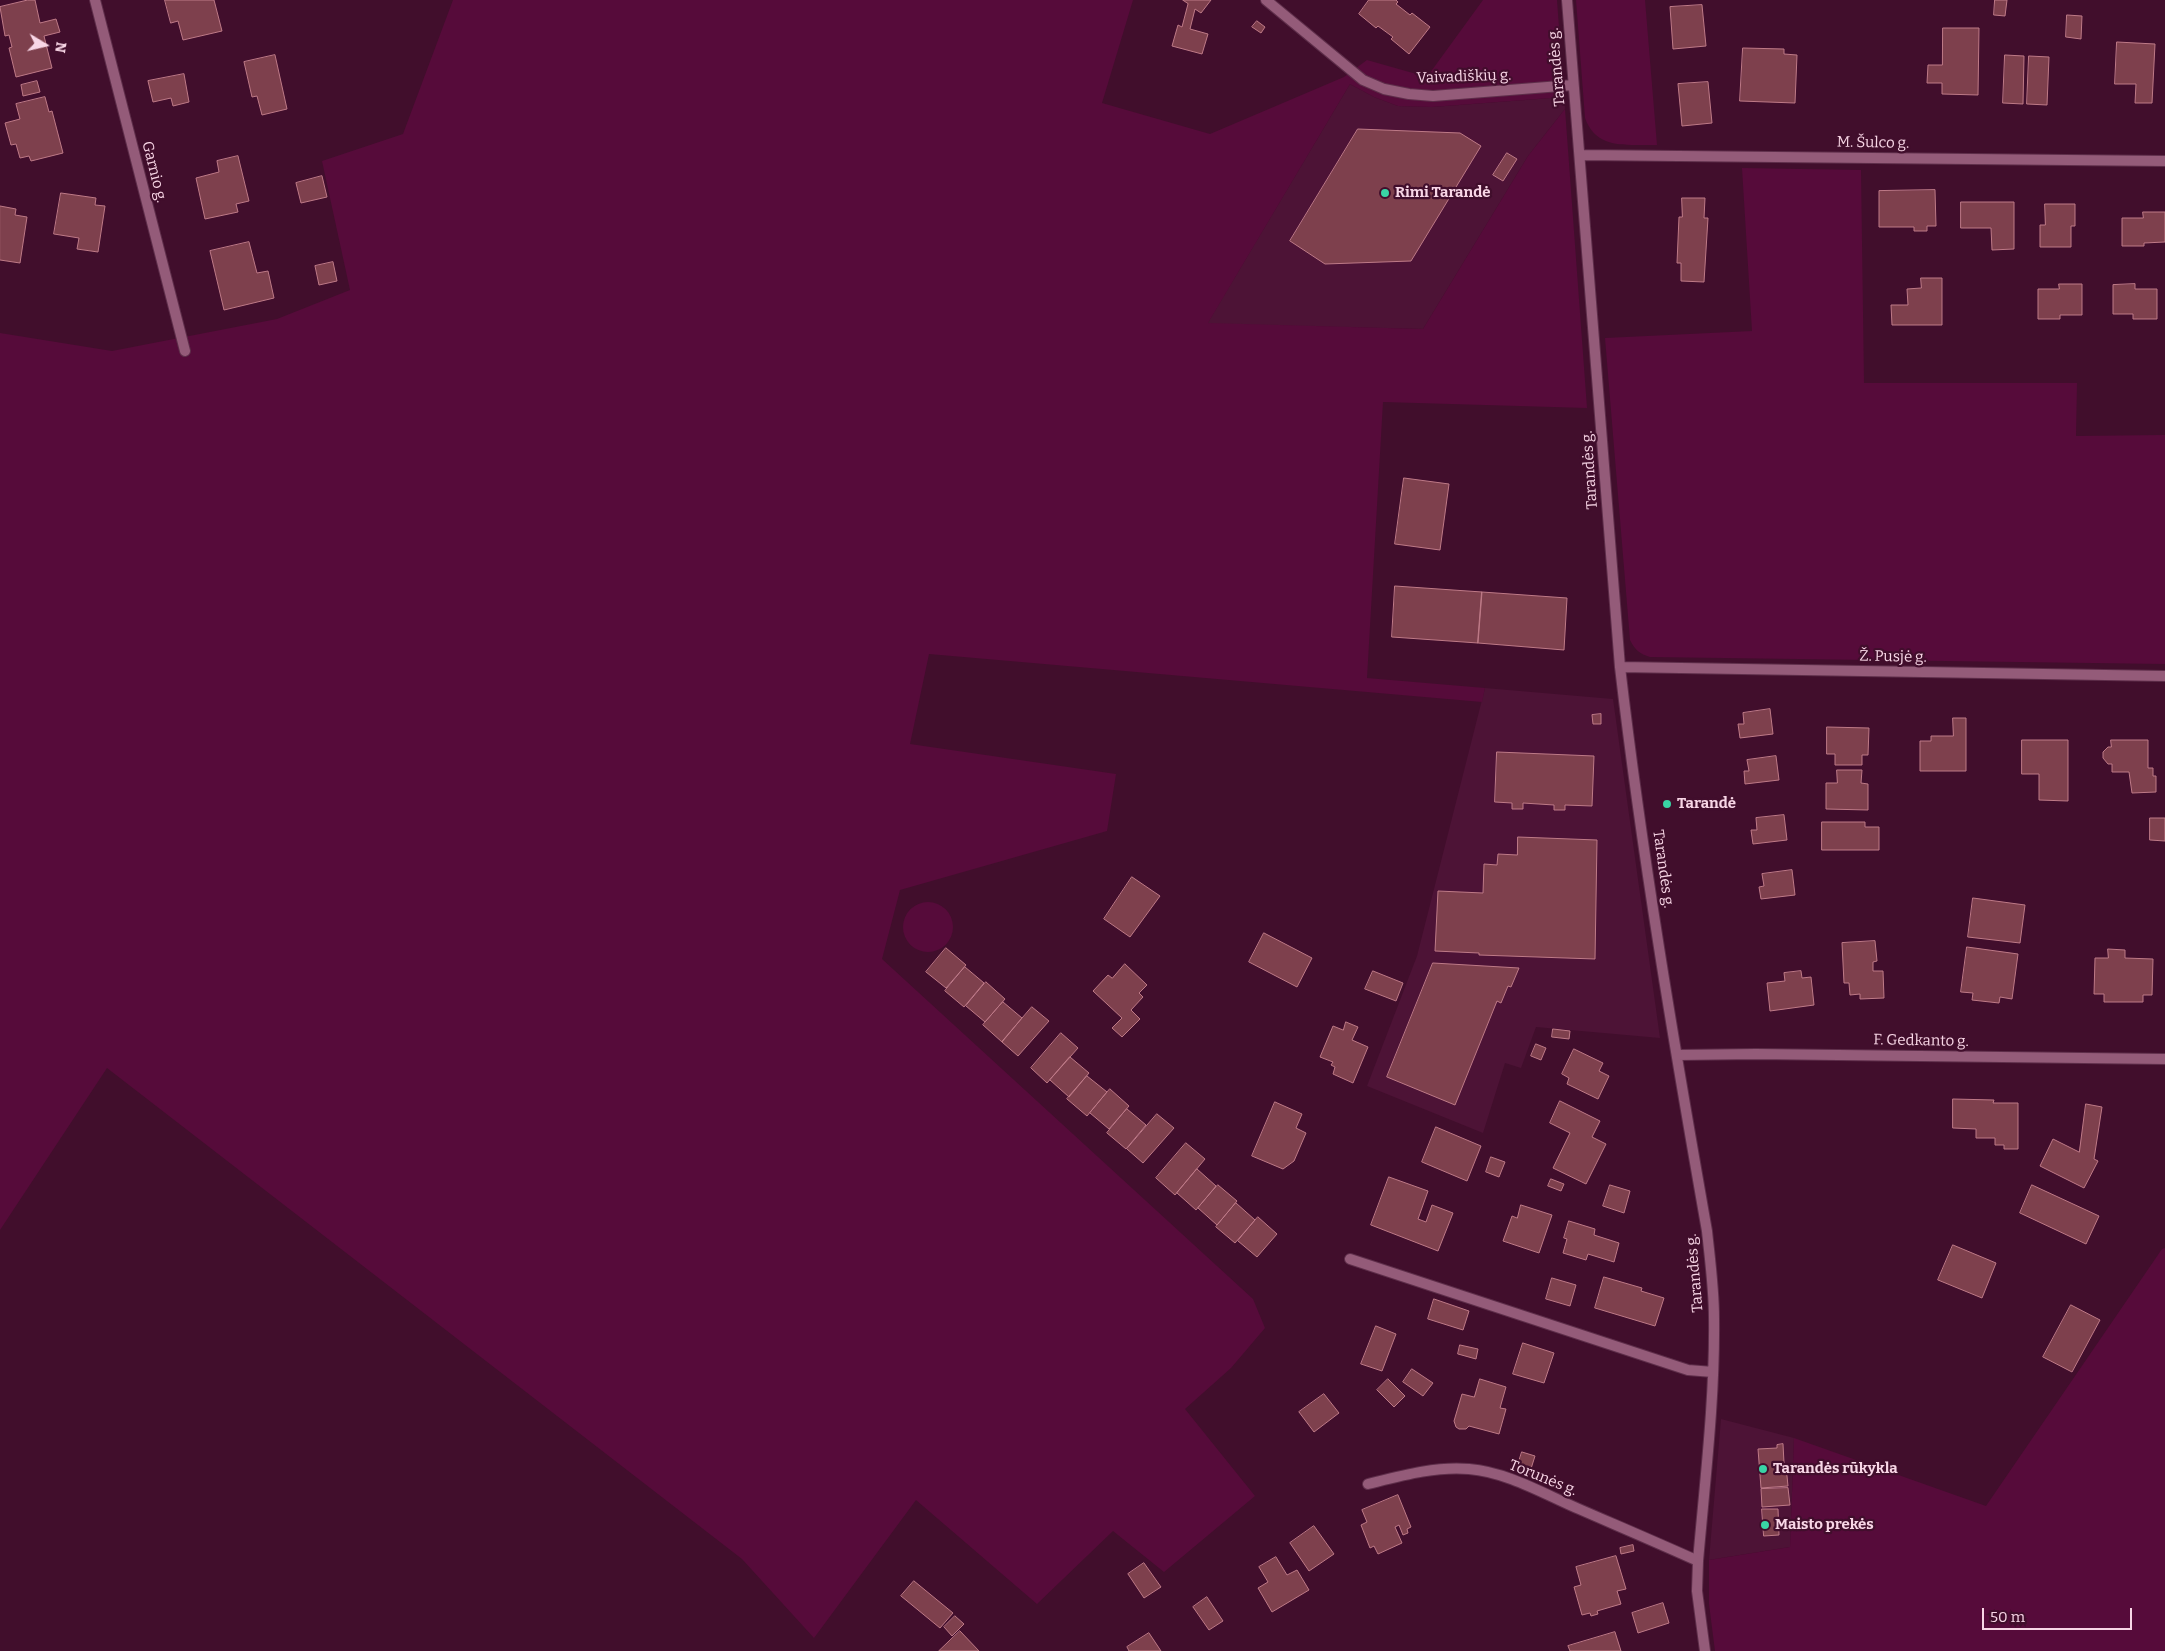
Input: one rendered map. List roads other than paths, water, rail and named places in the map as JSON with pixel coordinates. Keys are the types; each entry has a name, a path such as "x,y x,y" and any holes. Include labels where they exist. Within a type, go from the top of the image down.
{"street":[{"name":"Garnio g.","path":"95,0 185,351"},
{"name":"Vaivadiškių g.","path":"1266,0 1356,74 1384,89 1434,96 1573,85"},
{"name":"Tarandės g.","path":"1567,0 1620,667 1628,734 1676,1056 1708,1231 1714,1318 1713,1372 1698,1561 1698,1591 1705,1651"},
{"name":"M. Šulco g.","path":"1580,155 2165,161"},
{"name":"Ž. Pusjė g.","path":"1620,667 2165,676"},
{"name":"F. Gedkanto g.","path":"1676,1056 1756,1054 2165,1059"},
{"path":"1350,1259 1688,1370 1713,1372"},
{"name":"Torunės g.","path":"1368,1484 1411,1473 1449,1468 1470,1469 1495,1474 1533,1488 1698,1561"}],"place":[{"name":"Rimi Tarandė","path":"1385,193"},
{"name":"Tarandė","path":"1667,804"},
{"name":"Tarandės rūkykla","path":"1763,1469"},
{"name":"Maisto prekės","path":"1765,1525"}]}
